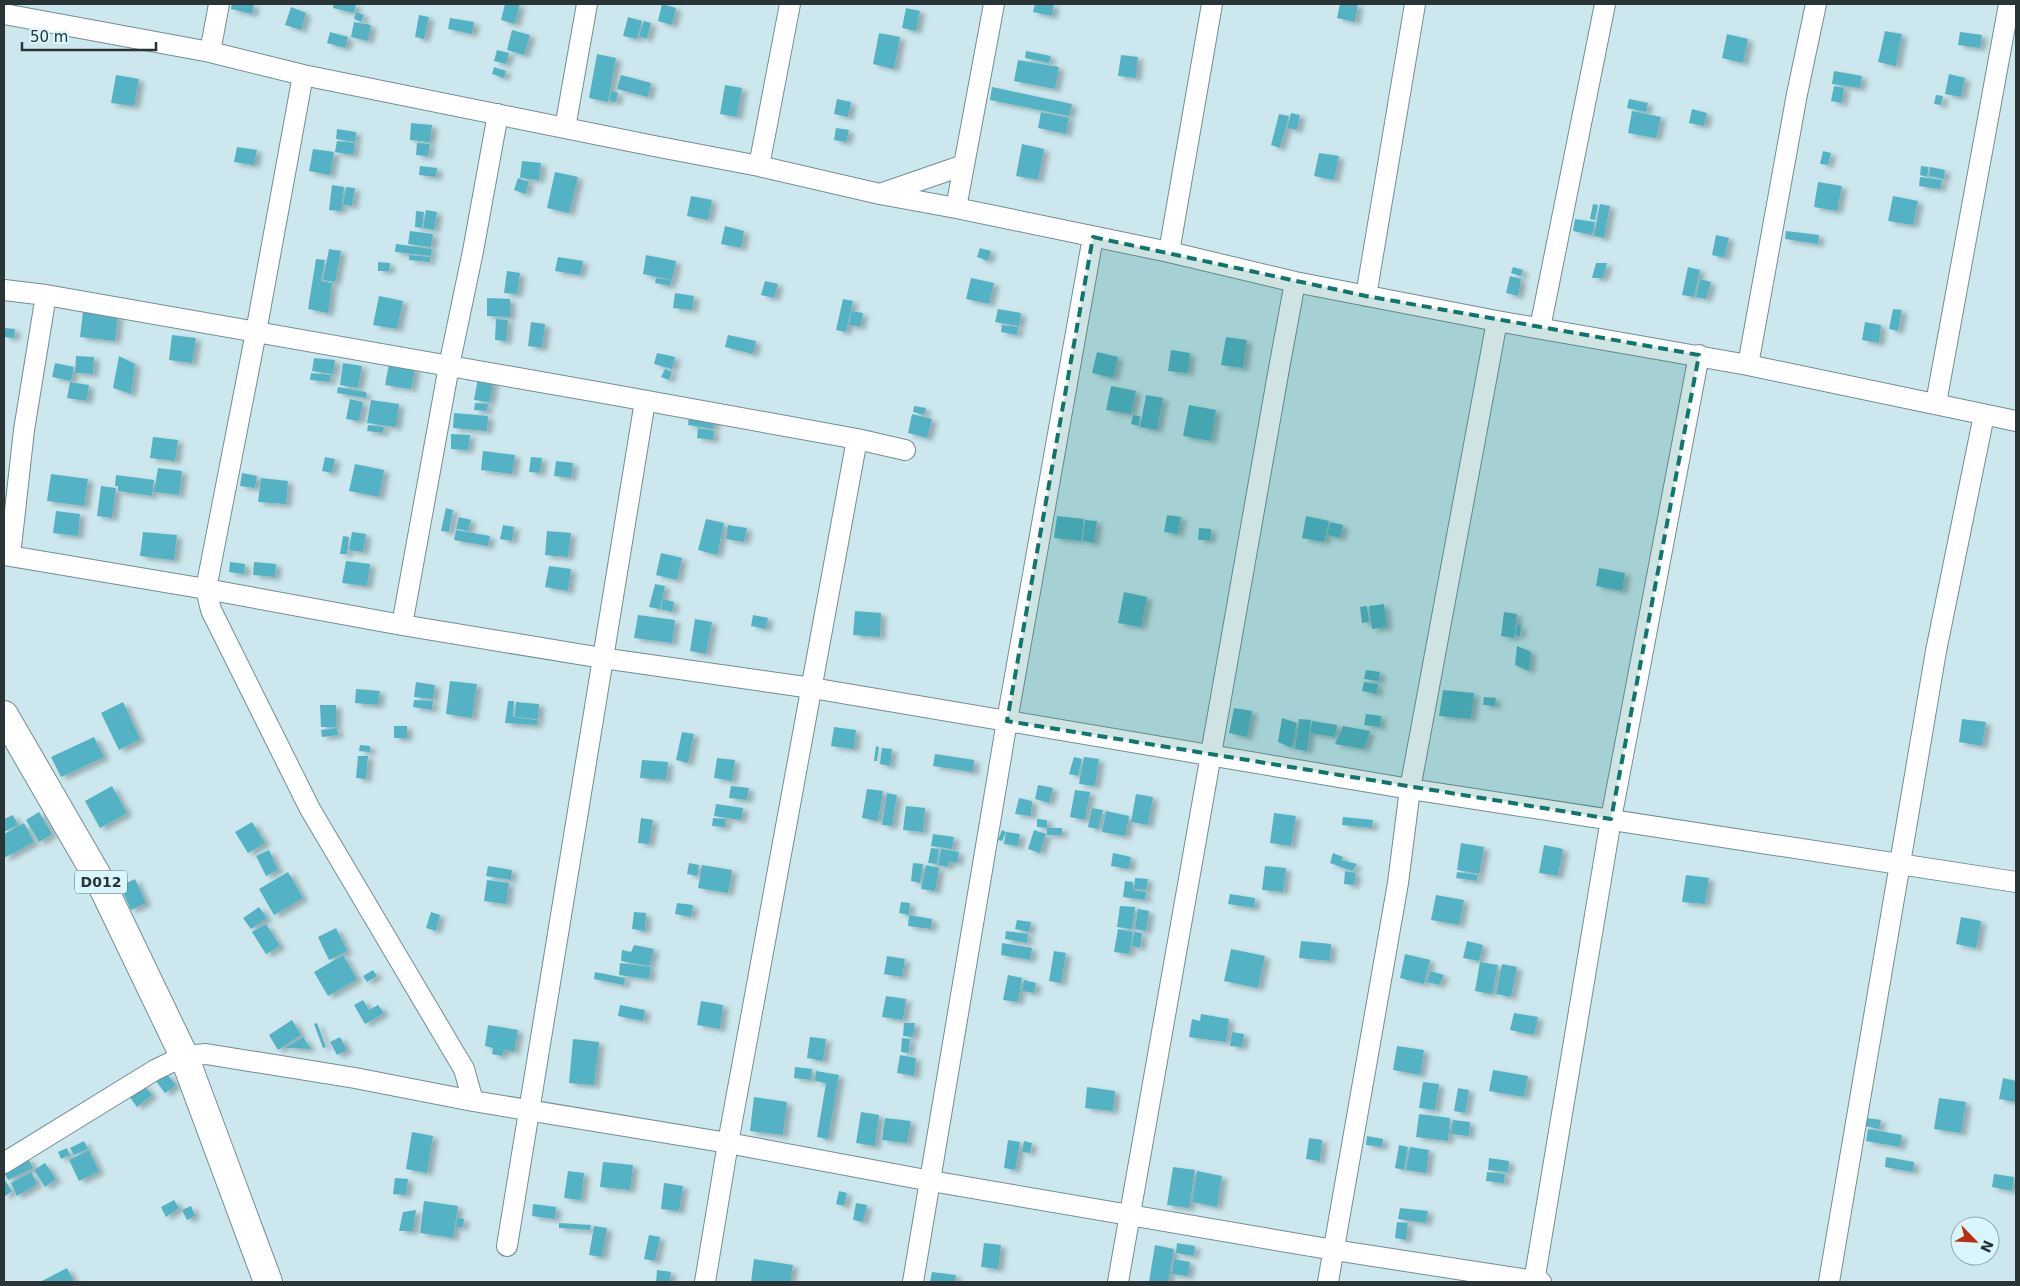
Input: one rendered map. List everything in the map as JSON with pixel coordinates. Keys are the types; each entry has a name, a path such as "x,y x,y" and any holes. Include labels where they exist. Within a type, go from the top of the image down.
{"main road":[{"name":"D012","path":"4,715 99,879 184,1056 268,1282"}],"street":[{"path":"210,52 219,4"},
{"path":"565,128 587,4"},
{"path":"759,166 790,4"},
{"path":"956,208 994,4"},
{"path":"1169,252 1212,4"},
{"path":"1366,296 1415,4"},
{"path":"1540,328 1605,4"},
{"path":"1748,364 1797,94 1816,4"},
{"path":"1936,403 2009,4"},
{"path":"4,14 210,52 303,75 759,166 880,194 1169,252 1295,282 1497,321 1748,364 2016,421"},
{"path":"303,75 256,332 206,588 211,610 310,809 456,1054 464,1069 473,1101"},
{"path":"402,625 449,366 473,251 498,114"},
{"path":"880,194 964,165"},
{"path":"913,1282 1007,721 1093,237"},
{"path":"1118,1282 1190,873 1208,755 1295,282"},
{"path":"4,290 46,295 449,366 905,450"},
{"path":"46,295 24,430 7,556 206,588 402,625 602,658 812,688 1410,790 2016,882"},
{"path":"1328,1282 1398,883 1410,790 1497,321"},
{"path":"4,1163 155,1070 184,1056 206,1054 728,1143 931,1182 1536,1282 1611,819 1699,356"},
{"path":"507,1246 645,401"},
{"path":"1828,1282 1936,650 1984,415"},
{"path":"706,1282 728,1143 857,440"}],"highlighted area":[{"path":"1093,237 1366,296 1699,355 1611,819 1007,721"}],"building":[{"path":"232,4 254,4 252,14 231,9"},
{"path":"334,4 356,4 354,13 333,8"},
{"path":"505,4 520,4 515,24 501,20"},
{"path":"662,4 676,8 672,25 658,21"},
{"path":"1035,4 1054,4 1052,16 1033,12"},
{"path":"1340,4 1358,4 1355,22 1337,18"},
{"path":"291,7 306,13 301,30 285,25"},
{"path":"906,8 920,11 916,31 902,28"},
{"path":"356,12 364,15 361,22 354,19"},
{"path":"419,15 429,17 424,39 415,37"},
{"path":"628,17 642,21 637,39 623,36"},
{"path":"450,18 474,22 472,34 448,29"},
{"path":"644,21 651,23 647,39 639,36"},
{"path":"354,22 371,25 368,41 351,37"},
{"path":"512,30 530,35 524,55 507,50"},
{"path":"1885,31 1902,34 1896,66 1878,62"},
{"path":"330,32 348,37 345,48 327,43"},
{"path":"1960,32 1982,35 1980,48 1958,45"},
{"path":"879,33 900,37 894,69 873,64"},
{"path":"1727,34 1748,39 1743,63 1722,58"},
{"path":"497,50 509,53 506,64 494,61"},
{"path":"1026,51 1051,56 1049,63 1025,58"},
{"path":"597,54 616,58 608,102 589,98"},
{"path":"1121,55 1138,57 1136,78 1118,76"},
{"path":"1018,60 1059,67 1055,89 1014,81"},
{"path":"494,67 506,71 504,78 492,74"},
{"path":"1834,71 1862,76 1860,88 1832,84"},
{"path":"1949,74 1965,78 1961,97 1945,94"},
{"path":"116,75 139,79 134,106 111,103"},
{"path":"621,75 651,83 648,97 617,89"},
{"path":"725,85 742,88 737,117 720,114"},
{"path":"1834,86 1844,88 1842,103 1831,101"},
{"path":"992,87 1072,104 1069,116 990,100"},
{"path":"611,91 618,93 616,102 609,101"},
{"path":"1936,95 1943,96 1941,105 1934,104"},
{"path":"837,99 851,102 848,117 834,114"},
{"path":"1629,99 1648,103 1646,112 1627,108"},
{"path":"1692,109 1707,113 1704,126 1689,123"},
{"path":"1632,111 1661,117 1656,138 1628,133"},
{"path":"1041,112 1069,118 1066,134 1038,128"},
{"path":"1291,113 1300,115 1297,130 1287,128"},
{"path":"1279,114 1289,116 1280,148 1271,145"},
{"path":"411,123 432,125 430,142 410,140"},
{"path":"836,128 849,130 846,142 834,140"},
{"path":"337,129 356,132 355,142 336,139"},
{"path":"337,141 355,143 353,155 335,152"},
{"path":"417,143 430,144 428,156 416,155"},
{"path":"1022,144 1044,149 1038,180 1016,176"},
{"path":"237,147 257,150 254,165 234,162"},
{"path":"313,149 334,152 330,175 309,171"},
{"path":"1823,151 1831,153 1828,165 1820,164"},
{"path":"1319,153 1339,156 1334,180 1314,176"},
{"path":"522,161 541,163 539,180 520,178"},
{"path":"420,166 437,168 436,177 419,175"},
{"path":"1921,166 1929,167 1927,177 1920,175"},
{"path":"1930,167 1945,170 1944,179 1929,176"},
{"path":"555,172 578,177 569,213 547,208"},
{"path":"1920,177 1942,180 1940,189 1919,186"},
{"path":"518,178 529,182 525,194 514,190"},
{"path":"1818,182 1842,186 1837,211 1814,207"},
{"path":"332,185 344,187 341,211 329,210"},
{"path":"346,187 355,188 352,206 343,205"},
{"path":"691,196 712,200 708,220 687,216"},
{"path":"1893,196 1918,201 1913,225 1888,221"},
{"path":"1593,204 1598,205 1595,220 1590,219"},
{"path":"1600,204 1610,206 1604,238 1594,236"},
{"path":"426,210 437,212 434,230 423,228"},
{"path":"416,211 424,212 422,228 415,227"},
{"path":"1575,219 1595,222 1592,235 1573,231"},
{"path":"725,226 744,231 741,248 721,244"},
{"path":"410,231 433,234 431,247 408,244"},
{"path":"1786,231 1819,235 1818,244 1785,239"},
{"path":"1716,235 1729,238 1724,258 1712,255"},
{"path":"396,244 432,249 431,256 395,252"},
{"path":"980,248 991,251 988,261 977,257"},
{"path":"329,249 341,251 335,282 323,280"},
{"path":"409,255 430,257 430,262 409,260"},
{"path":"646,255 676,261 672,280 643,274"},
{"path":"558,257 583,261 580,275 555,271"},
{"path":"316,259 325,260 321,281 332,283 328,313 308,309"},
{"path":"378,262 390,263 389,271 378,271"},
{"path":"1596,263 1607,263 1603,278 1592,278"},
{"path":"1513,267 1523,270 1521,276 1511,273"},
{"path":"1688,267 1700,270 1694,297 1682,295"},
{"path":"507,271 520,273 517,294 504,293"},
{"path":"1510,276 1521,279 1518,296 1506,293"},
{"path":"656,278 671,280 670,286 655,283"},
{"path":"971,278 994,283 989,304 966,299"},
{"path":"1700,279 1711,282 1706,299 1696,297"},
{"path":"765,281 778,284 774,298 761,295"},
{"path":"675,293 694,296 692,310 673,308"},
{"path":"379,296 403,301 397,329 373,325"},
{"path":"487,298 510,299 510,317 487,316"},
{"path":"843,299 853,301 846,332 836,330"},
{"path":"998,309 1021,313 1019,326 995,322"},
{"path":"1893,309 1902,310 1898,331 1889,329"},
{"path":"851,311 863,313 860,327 849,325"},
{"path":"83,312 118,315 115,341 80,337"},
{"path":"496,319 508,320 506,341 495,340"},
{"path":"531,322 545,324 542,348 528,346"},
{"path":"1865,322 1881,325 1879,343 1862,340"},
{"path":"1002,325 1018,327 1017,335 1001,332"},
{"path":"4,328 15,329 14,338 4,337"},
{"path":"172,335 196,338 192,363 169,360"},
{"path":"728,335 756,341 753,354 725,347"},
{"path":"1226,337 1247,340 1243,368 1221,365"},
{"path":"1171,350 1190,353 1188,373 1168,371"},
{"path":"1097,352 1118,357 1113,378 1092,373"},
{"path":"657,353 675,357 672,369 654,364"},
{"path":"76,356 94,357 93,374 75,373"},
{"path":"119,356 135,364 131,394 113,388"},
{"path":"314,358 335,360 333,374 312,371"},
{"path":"55,363 74,367 71,381 52,377"},
{"path":"343,363 362,366 358,388 340,385"},
{"path":"389,364 415,368 411,389 385,385"},
{"path":"665,369 672,372 669,380 661,377"},
{"path":"311,373 331,375 330,382 310,380"},
{"path":"478,378 493,381 490,402 474,400"},
{"path":"70,382 89,385 87,401 67,398"},
{"path":"1111,386 1136,391 1131,414 1106,410"},
{"path":"338,387 366,392 366,398 337,393"},
{"path":"1146,395 1163,398 1157,430 1140,427"},
{"path":"350,399 363,402 359,421 346,419"},
{"path":"371,400 399,404 396,427 367,423"},
{"path":"475,403 488,404 487,411 474,410"},
{"path":"1189,405 1216,410 1211,441 1183,436"},
{"path":"914,406 926,408 924,415 913,412"},
{"path":"454,413 488,416 487,431 453,428"},
{"path":"912,414 932,419 927,438 908,433"},
{"path":"689,415 715,419 713,429 688,425"},
{"path":"1133,415 1140,416 1139,426 1131,424"},
{"path":"368,425 384,427 383,433 367,431"},
{"path":"698,428 714,431 713,440 697,438"},
{"path":"451,434 470,435 468,450 451,449"},
{"path":"153,437 178,440 175,461 150,458"},
{"path":"483,451 515,455 512,474 481,470"},
{"path":"325,457 335,459 332,473 322,471"},
{"path":"531,457 542,458 540,473 529,472"},
{"path":"556,461 573,463 571,478 554,476"},
{"path":"355,464 384,470 379,497 349,491"},
{"path":"158,468 182,471 179,495 154,492"},
{"path":"242,473 257,476 255,488 240,486"},
{"path":"51,474 88,479 84,506 47,501"},
{"path":"116,475 154,480 152,496 118,491 118,486 115,486"},
{"path":"261,478 288,481 286,504 258,502"},
{"path":"101,486 116,488 112,518 97,516"},
{"path":"446,508 453,510 449,532 441,531"},
{"path":"56,511 80,514 78,536 53,533"},
{"path":"1167,515 1181,517 1178,534 1164,532"},
{"path":"1057,516 1084,519 1081,541 1054,538"},
{"path":"1306,516 1329,521 1324,542 1302,538"},
{"path":"459,517 471,520 468,531 456,529"},
{"path":"706,519 724,523 717,555 698,550"},
{"path":"1085,520 1097,521 1094,543 1083,541"},
{"path":"1330,522 1343,525 1340,538 1327,535"},
{"path":"503,525 514,527 512,541 500,539"},
{"path":"728,525 747,528 744,542 726,539"},
{"path":"1199,528 1211,529 1210,540 1198,540"},
{"path":"456,530 490,536 488,546 454,540"},
{"path":"547,531 571,533 568,557 545,555"},
{"path":"143,532 177,535 174,560 140,556"},
{"path":"352,532 366,534 363,552 349,550"},
{"path":"343,536 349,537 347,554 340,554"},
{"path":"661,553 682,558 677,580 656,575"},
{"path":"346,561 370,564 367,586 342,583"},
{"path":"230,562 245,564 244,574 229,572"},
{"path":"254,562 276,564 275,577 253,575"},
{"path":"549,566 571,569 568,591 545,587"},
{"path":"1599,568 1625,573 1622,591 1596,586"},
{"path":"655,584 665,586 660,609 649,607"},
{"path":"1124,592 1147,597 1141,627 1118,623"},
{"path":"663,599 674,602 672,612 661,609"},
{"path":"1384,604 1387,627 1372,629 1369,606"},
{"path":"1367,606 1369,622 1362,623 1360,607"},
{"path":"855,611 881,613 880,637 853,635"},
{"path":"1504,612 1517,614 1514,638 1501,636"},
{"path":"638,615 675,620 672,643 634,638"},
{"path":"753,615 768,618 766,629 751,626"},
{"path":"695,619 712,622 706,654 690,651"},
{"path":"1517,625 1521,625 1520,636 1515,635"},
{"path":"1517,646 1531,652 1529,671 1515,665"},
{"path":"1366,670 1380,672 1379,681 1364,679"},
{"path":"450,681 477,684 472,718 446,714"},
{"path":"416,682 435,685 433,699 414,697"},
{"path":"1364,682 1378,684 1377,694 1362,691"},
{"path":"356,689 380,691 378,705 355,703"},
{"path":"1443,690 1474,693 1471,719 1439,716"},
{"path":"1484,697 1496,698 1495,706 1483,705"},
{"path":"414,700 433,701 432,710 413,707"},
{"path":"508,701 514,701 513,717 537,720 537,725 505,723"},
{"path":"123,702 140,739 119,750 101,713"},
{"path":"516,702 539,704 538,719 515,717"},
{"path":"320,705 336,705 336,727 321,727"},
{"path":"1234,708 1252,711 1247,737 1229,733"},
{"path":"1366,714 1381,716 1380,727 1364,725"},
{"path":"1282,718 1297,723 1292,748 1278,742"},
{"path":"1299,719 1311,720 1307,751 1295,749"},
{"path":"1962,719 1986,722 1982,746 1959,742"},
{"path":"1312,721 1337,725 1335,737 1310,733"},
{"path":"394,726 407,726 407,738 394,738"},
{"path":"1343,726 1370,731 1364,749 1335,744"},
{"path":"834,727 856,730 854,749 831,746"},
{"path":"337,728 338,735 322,737 321,730"},
{"path":"682,732 694,734 688,763 676,760"},
{"path":"94,737 104,757 61,777 51,757"},
{"path":"360,745 370,746 370,752 359,751"},
{"path":"876,746 879,747 877,761 874,761"},
{"path":"882,748 892,749 890,766 880,764"},
{"path":"935,754 974,760 973,772 933,766"},
{"path":"358,756 368,756 366,779 356,778"},
{"path":"1074,757 1082,759 1078,776 1069,774"},
{"path":"1084,757 1099,759 1095,786 1079,784"},
{"path":"717,758 735,760 732,781 714,778"},
{"path":"642,760 668,762 666,780 640,778"},
{"path":"1038,785 1053,788 1049,803 1035,799"},
{"path":"112,786 127,813 100,828 85,801"},
{"path":"731,786 749,788 747,800 729,798"},
{"path":"867,789 883,791 878,821 862,818"},
{"path":"1075,790 1090,792 1085,820 1070,817"},
{"path":"887,793 897,795 892,826 882,825"},
{"path":"1136,794 1153,797 1148,825 1131,822"},
{"path":"1019,798 1032,801 1031,816 1015,814"},
{"path":"716,804 743,808 741,820 714,816"},
{"path":"906,806 925,808 923,832 903,830"},
{"path":"1092,808 1103,810 1098,829 1088,827"},
{"path":"1106,811 1129,816 1125,836 1102,832"},
{"path":"39,812 52,834 39,842 26,820"},
{"path":"1274,813 1296,816 1291,846 1270,843"},
{"path":"13,815 18,825 4,832 4,819"},
{"path":"1343,817 1373,820 1372,828 1342,825"},
{"path":"641,818 653,820 649,844 638,843"},
{"path":"713,818 726,819 725,827 712,826"},
{"path":"1037,819 1047,820 1047,828 1037,827"},
{"path":"252,822 265,843 248,853 235,832"},
{"path":"24,823 34,842 4,858 4,834"},
{"path":"1047,828 1062,828 1062,835 1047,835"},
{"path":"1002,830 1006,832 1002,841 998,840"},
{"path":"1034,830 1046,834 1040,853 1028,849"},
{"path":"1006,832 1020,834 1018,846 1004,844"},
{"path":"933,834 954,837 952,849 931,846"},
{"path":"1461,843 1484,847 1479,874 1457,870"},
{"path":"1544,845 1563,849 1558,876 1539,873"},
{"path":"931,848 939,849 937,864 928,863"},
{"path":"941,849 959,852 957,863 949,861 948,867 938,865"},
{"path":"269,850 278,870 266,876 256,856"},
{"path":"1113,853 1131,857 1129,869 1111,866"},
{"path":"1333,853 1343,857 1341,860 1357,864 1352,871 1330,863"},
{"path":"689,863 699,865 697,876 687,874"},
{"path":"913,863 923,864 920,883 911,881"},
{"path":"702,865 732,870 728,893 698,888"},
{"path":"926,865 939,868 935,891 921,889"},
{"path":"488,866 512,870 511,880 486,876"},
{"path":"1265,866 1286,868 1283,892 1262,890"},
{"path":"1345,871 1356,873 1354,885 1344,884"},
{"path":"288,872 303,898 274,915 259,889"},
{"path":"1457,872 1478,875 1477,881 1456,878"},
{"path":"1686,875 1709,878 1705,904 1682,902"},
{"path":"1135,878 1148,879 1146,890 1134,889"},
{"path":"135,879 146,903 131,910 120,886"},
{"path":"487,880 509,883 506,904 484,901"},
{"path":"1125,881 1133,882 1133,890 1146,892 1145,900 1123,897"},
{"path":"1230,894 1255,898 1254,908 1228,904"},
{"path":"1436,895 1464,900 1459,925 1431,920"},
{"path":"901,902 910,903 909,915 899,913"},
{"path":"677,903 693,905 691,917 675,914"},
{"path":"1120,906 1135,907 1132,929 1117,927"},
{"path":"259,907 267,918 251,929 243,918"},
{"path":"1138,909 1149,911 1146,931 1135,929"},
{"path":"431,912 440,915 436,931 426,928"},
{"path":"634,912 646,913 645,931 632,929"},
{"path":"909,915 932,919 931,929 908,926"},
{"path":"1961,917 1981,921 1976,948 1956,944"},
{"path":"1017,920 1031,922 1029,932 1015,929"},
{"path":"266,924 280,946 266,954 252,932"},
{"path":"336,928 347,951 329,960 318,937"},
{"path":"1118,929 1133,932 1129,954 1114,952"},
{"path":"1006,931 1028,934 1027,943 1005,939"},
{"path":"1134,932 1142,933 1140,948 1132,946"},
{"path":"1301,941 1331,944 1330,961 1299,958"},
{"path":"1467,941 1483,945 1479,961 1463,958"},
{"path":"1002,943 1032,948 1030,960 1001,955"},
{"path":"634,945 654,949 649,966 621,961 622,950 631,952"},
{"path":"1231,949 1265,956 1258,988 1224,981"},
{"path":"1054,951 1066,953 1061,983 1049,981"},
{"path":"1405,954 1430,960 1424,984 1400,978"},
{"path":"343,955 357,979 328,996 314,972"},
{"path":"887,956 905,959 902,977 884,974"},
{"path":"1480,962 1498,965 1492,994 1475,991"},
{"path":"620,963 651,967 649,979 619,975"},
{"path":"1502,964 1517,967 1511,997 1496,994"},
{"path":"373,970 377,976 367,982 363,976"},
{"path":"1430,971 1444,975 1439,985 1427,982"},
{"path":"595,972 625,978 624,985 594,979"},
{"path":"1008,975 1022,978 1018,1002 1003,1000"},
{"path":"1024,980 1036,983 1034,993 1022,991"},
{"path":"886,996 906,999 903,1020 882,1017"},
{"path":"363,1000 369,1010 378,1005 384,1013 365,1024 354,1005"},
{"path":"701,1001 723,1005 720,1029 697,1025"},
{"path":"620,1005 645,1010 643,1021 618,1016"},
{"path":"1514,1013 1538,1017 1534,1035 1510,1030"},
{"path":"1201,1014 1229,1019 1226,1042 1189,1037 1192,1019 1200,1021"},
{"path":"292,1020 301,1035 278,1050 269,1035"},
{"path":"317,1023 326,1047 323,1048 314,1024"},
{"path":"904,1023 915,1023 913,1037 903,1036"},
{"path":"488,1025 518,1030 514,1052 504,1050 502,1056 492,1054 493,1048 485,1046"},
{"path":"1232,1032 1244,1034 1242,1047 1230,1046"},
{"path":"303,1037 311,1049 285,1048"},
{"path":"340,1037 347,1050 337,1055 330,1042"},
{"path":"810,1037 826,1039 823,1061 807,1058"},
{"path":"902,1038 910,1039 909,1053 901,1052"},
{"path":"573,1039 599,1042 594,1085 569,1083"},
{"path":"1397,1046 1424,1050 1420,1075 1393,1070"},
{"path":"900,1055 916,1058 914,1076 897,1073"},
{"path":"795,1067 812,1069 811,1080 794,1078"},
{"path":"1493,1070 1528,1076 1524,1097 1489,1091"},
{"path":"816,1071 839,1075 828,1139 817,1137 826,1083 815,1081"},
{"path":"166,1073 176,1085 165,1093 156,1081"},
{"path":"2003,1078 2016,1081 2015,1102 1999,1099"},
{"path":"1423,1082 1439,1084 1435,1110 1419,1108"},
{"path":"143,1084 152,1095 137,1107 129,1096"},
{"path":"1087,1087 1115,1091 1113,1111 1085,1108"},
{"path":"1458,1088 1469,1090 1465,1113 1454,1111"},
{"path":"754,1097 787,1102 783,1135 750,1131"},
{"path":"1939,1098 1966,1102 1961,1133 1934,1129"},
{"path":"861,1112 879,1115 875,1146 856,1143"},
{"path":"1419,1114 1450,1118 1448,1141 1416,1137"},
{"path":"885,1118 911,1121 907,1143 882,1140"},
{"path":"1866,1118 1881,1120 1879,1129 1865,1126"},
{"path":"1453,1120 1470,1122 1469,1136 1451,1134"},
{"path":"1868,1129 1902,1135 1900,1147 1866,1141"},
{"path":"412,1132 433,1136 427,1173 406,1169"},
{"path":"1367,1136 1383,1139 1382,1147 1366,1145"},
{"path":"1309,1138 1322,1140 1320,1161 1306,1159"},
{"path":"1008,1140 1020,1142 1015,1170 1004,1168"},
{"path":"84,1141 88,1149 74,1155 70,1148"},
{"path":"1024,1141 1032,1143 1030,1153 1022,1152"},
{"path":"1399,1145 1408,1147 1404,1170 1395,1168"},
{"path":"1410,1147 1429,1150 1426,1173 1406,1170"},
{"path":"67,1148 70,1155 61,1159 58,1152"},
{"path":"89,1150 99,1171 79,1181 69,1160"},
{"path":"1886,1157 1914,1162 1913,1172 1885,1167"},
{"path":"28,1158 33,1168 8,1180 4,1172"},
{"path":"1489,1158 1509,1161 1508,1172 1488,1170"},
{"path":"603,1162 633,1165 630,1190 600,1187"},
{"path":"45,1163 56,1179 45,1187 34,1170"},
{"path":"1173,1167 1195,1170 1189,1208 1167,1205"},
{"path":"568,1171 584,1173 581,1200 564,1198"},
{"path":"1197,1171 1222,1176 1217,1207 1192,1202"},
{"path":"31,1172 37,1184 17,1196 11,1183"},
{"path":"1487,1172 1505,1174 1504,1183 1486,1181"},
{"path":"1994,1174 2014,1177 2012,1191 1992,1187"},
{"path":"395,1178 408,1179 406,1195 393,1194"},
{"path":"4,1179 12,1191 4,1197"},
{"path":"664,1183 683,1186 679,1211 661,1209"},
{"path":"839,1191 847,1193 844,1206 836,1204"},
{"path":"174,1200 179,1208 166,1217 161,1207"},
{"path":"424,1201 458,1206 453,1238 420,1233"},
{"path":"856,1203 867,1205 863,1222 853,1220"},
{"path":"533,1204 556,1207 555,1219 532,1216"},
{"path":"191,1206 195,1216 187,1220 182,1210"},
{"path":"1400,1208 1428,1211 1426,1223 1398,1219"},
{"path":"416,1210 413,1231 399,1231 403,1212"},
{"path":"457,1218 464,1219 463,1227 456,1227"},
{"path":"1397,1222 1408,1223 1406,1240 1395,1238"},
{"path":"559,1223 591,1225 590,1230 559,1228"},
{"path":"594,1226 607,1228 602,1257 589,1255"},
{"path":"649,1235 660,1237 655,1261 644,1259"},
{"path":"984,1243 1001,1245 998,1269 981,1267"},
{"path":"1177,1243 1195,1246 1194,1256 1176,1253"},
{"path":"1155,1245 1174,1249 1168,1282 1149,1282"},
{"path":"754,1259 793,1265 790,1282 751,1282"},
{"path":"1174,1259 1190,1262 1188,1276 1172,1274"},
{"path":"67,1268 74,1282 40,1282"},
{"path":"657,1270 671,1272 669,1282 656,1282"},
{"path":"932,1272 956,1275 955,1282 930,1282"}]}
